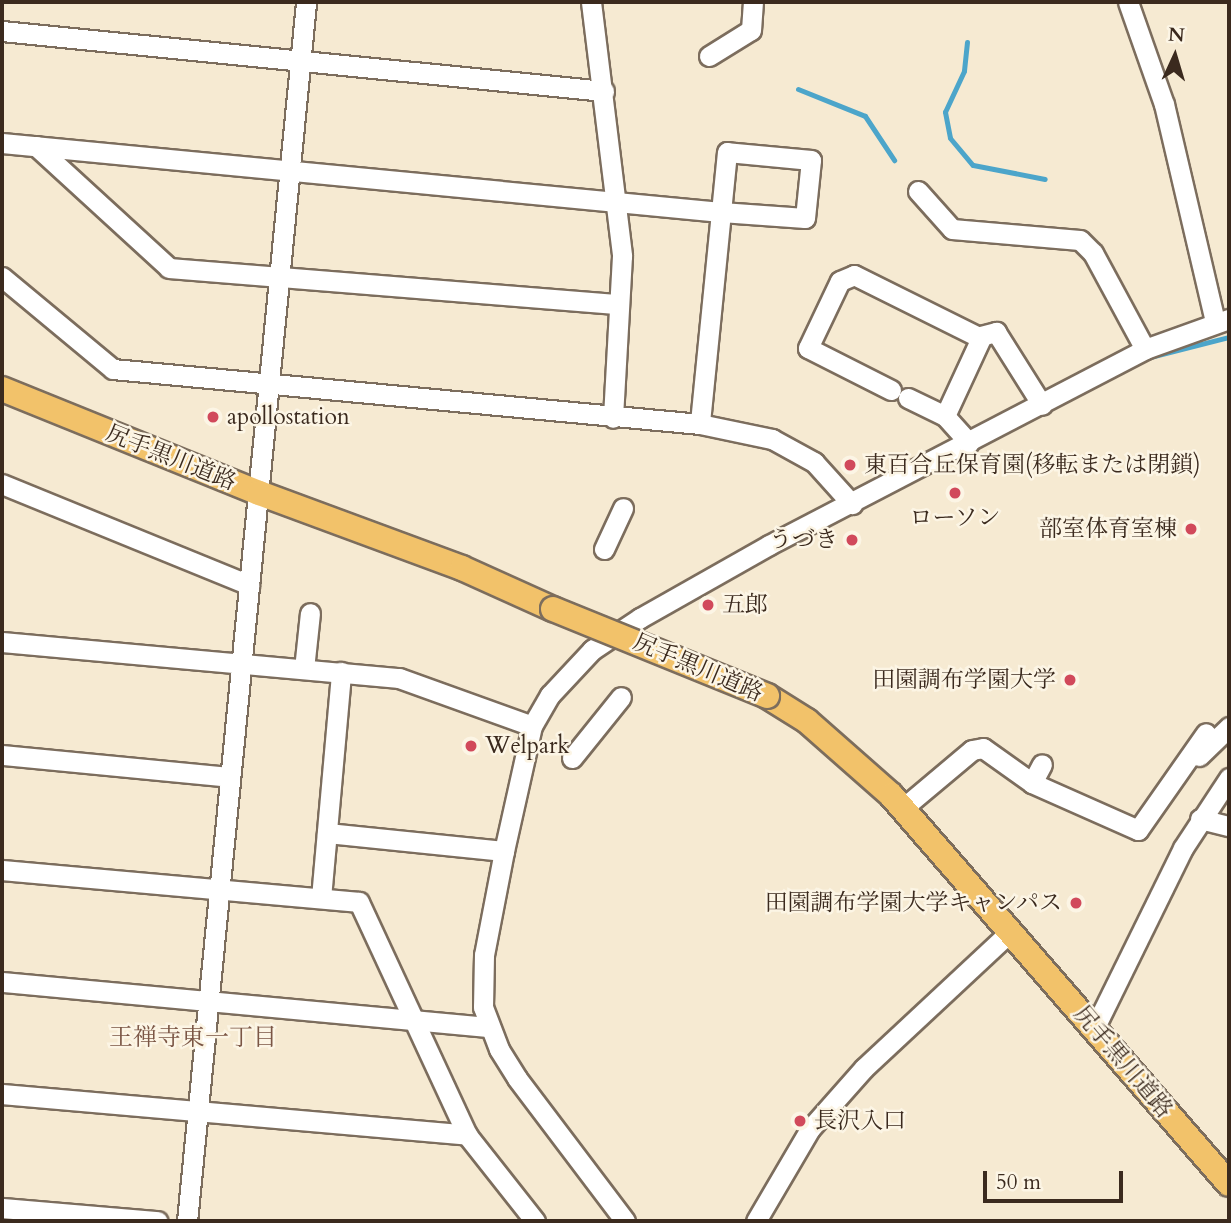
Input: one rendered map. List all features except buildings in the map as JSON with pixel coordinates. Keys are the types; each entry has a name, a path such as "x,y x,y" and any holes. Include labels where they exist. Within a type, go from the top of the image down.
{"main road":[{"name":"尻手黒川道路","path":"2,389 259,494 402,545 768,696 807,721 903,808 1229,1184"}],"street":[{"path":"187,1221 306,2"},
{"path":"591,2 604,91 622,256 613,418"},
{"path":"709,55 751,30 753,2"},
{"path":"625,1221 517,1078 489,1027 483,1006 484,955 532,726 550,695 592,650 640,618 1145,349 1222,321 1164,104 1128,2"},
{"path":"2,31 604,91"},
{"path":"2,143 722,212 805,218 811,160 727,152 722,212 700,424"},
{"path":"36,146 169,268 619,304"},
{"path":"918,191 951,229 1080,240 1093,253 1145,349"},
{"path":"945,416 981,338 903,292 854,275 840,281 808,348 945,416 969,443"},
{"path":"2,277 113,369 271,382 613,418 700,424 772,439 814,462 852,504"},
{"path":"977,337 996,332 1042,405"},
{"path":"2,484 249,585"},
{"path":"604,549 623,508"},
{"path":"304,669 310,612"},
{"path":"2,642 399,678 532,726"},
{"path":"321,898 341,673"},
{"path":"572,758 621,697"},
{"path":"1178,770 1188,767 1229,727"},
{"path":"903,808 972,750 983,748 1032,783 1138,830 1206,733"},
{"path":"2,759 230,777"},
{"path":"1032,783 1042,764"},
{"path":"1095,1027 1200,819 1229,778"},
{"path":"1200,819 1229,827"},
{"path":"327,833 504,851"},
{"path":"2,870 359,902 467,1135 535,1221"},
{"path":"756,1221 810,1129 864,1068 1011,931"},
{"path":"2,982 489,1027"},
{"path":"2,1094 467,1135"},
{"path":"2,1208 157,1221"}],"waterway":[{"path":"967,42 964,71 945,112 950,138 973,165 1045,179"},
{"path":"798,89 865,116 894,160"},
{"path":"1142,359 1229,337"}],"place":[{"name":"apollostation","path":"213,417"},
{"name":"東百合丘保育園(移転または閉鎖)","path":"850,465"},
{"name":"ローソン","path":"955,493"},
{"name":"部室体育室棟","path":"1191,529"},
{"name":"うづき","path":"852,540"},
{"name":"五郎","path":"708,605"},
{"name":"田園調布学園大学","path":"1070,680"},
{"name":"Welpark","path":"471,746"},
{"name":"田園調布学園大学キャンパス","path":"1076,903"},
{"name":"長沢入口","path":"800,1121"}],"district":[{"name":"王禅寺東一丁目","path":"193,1038"}]}
